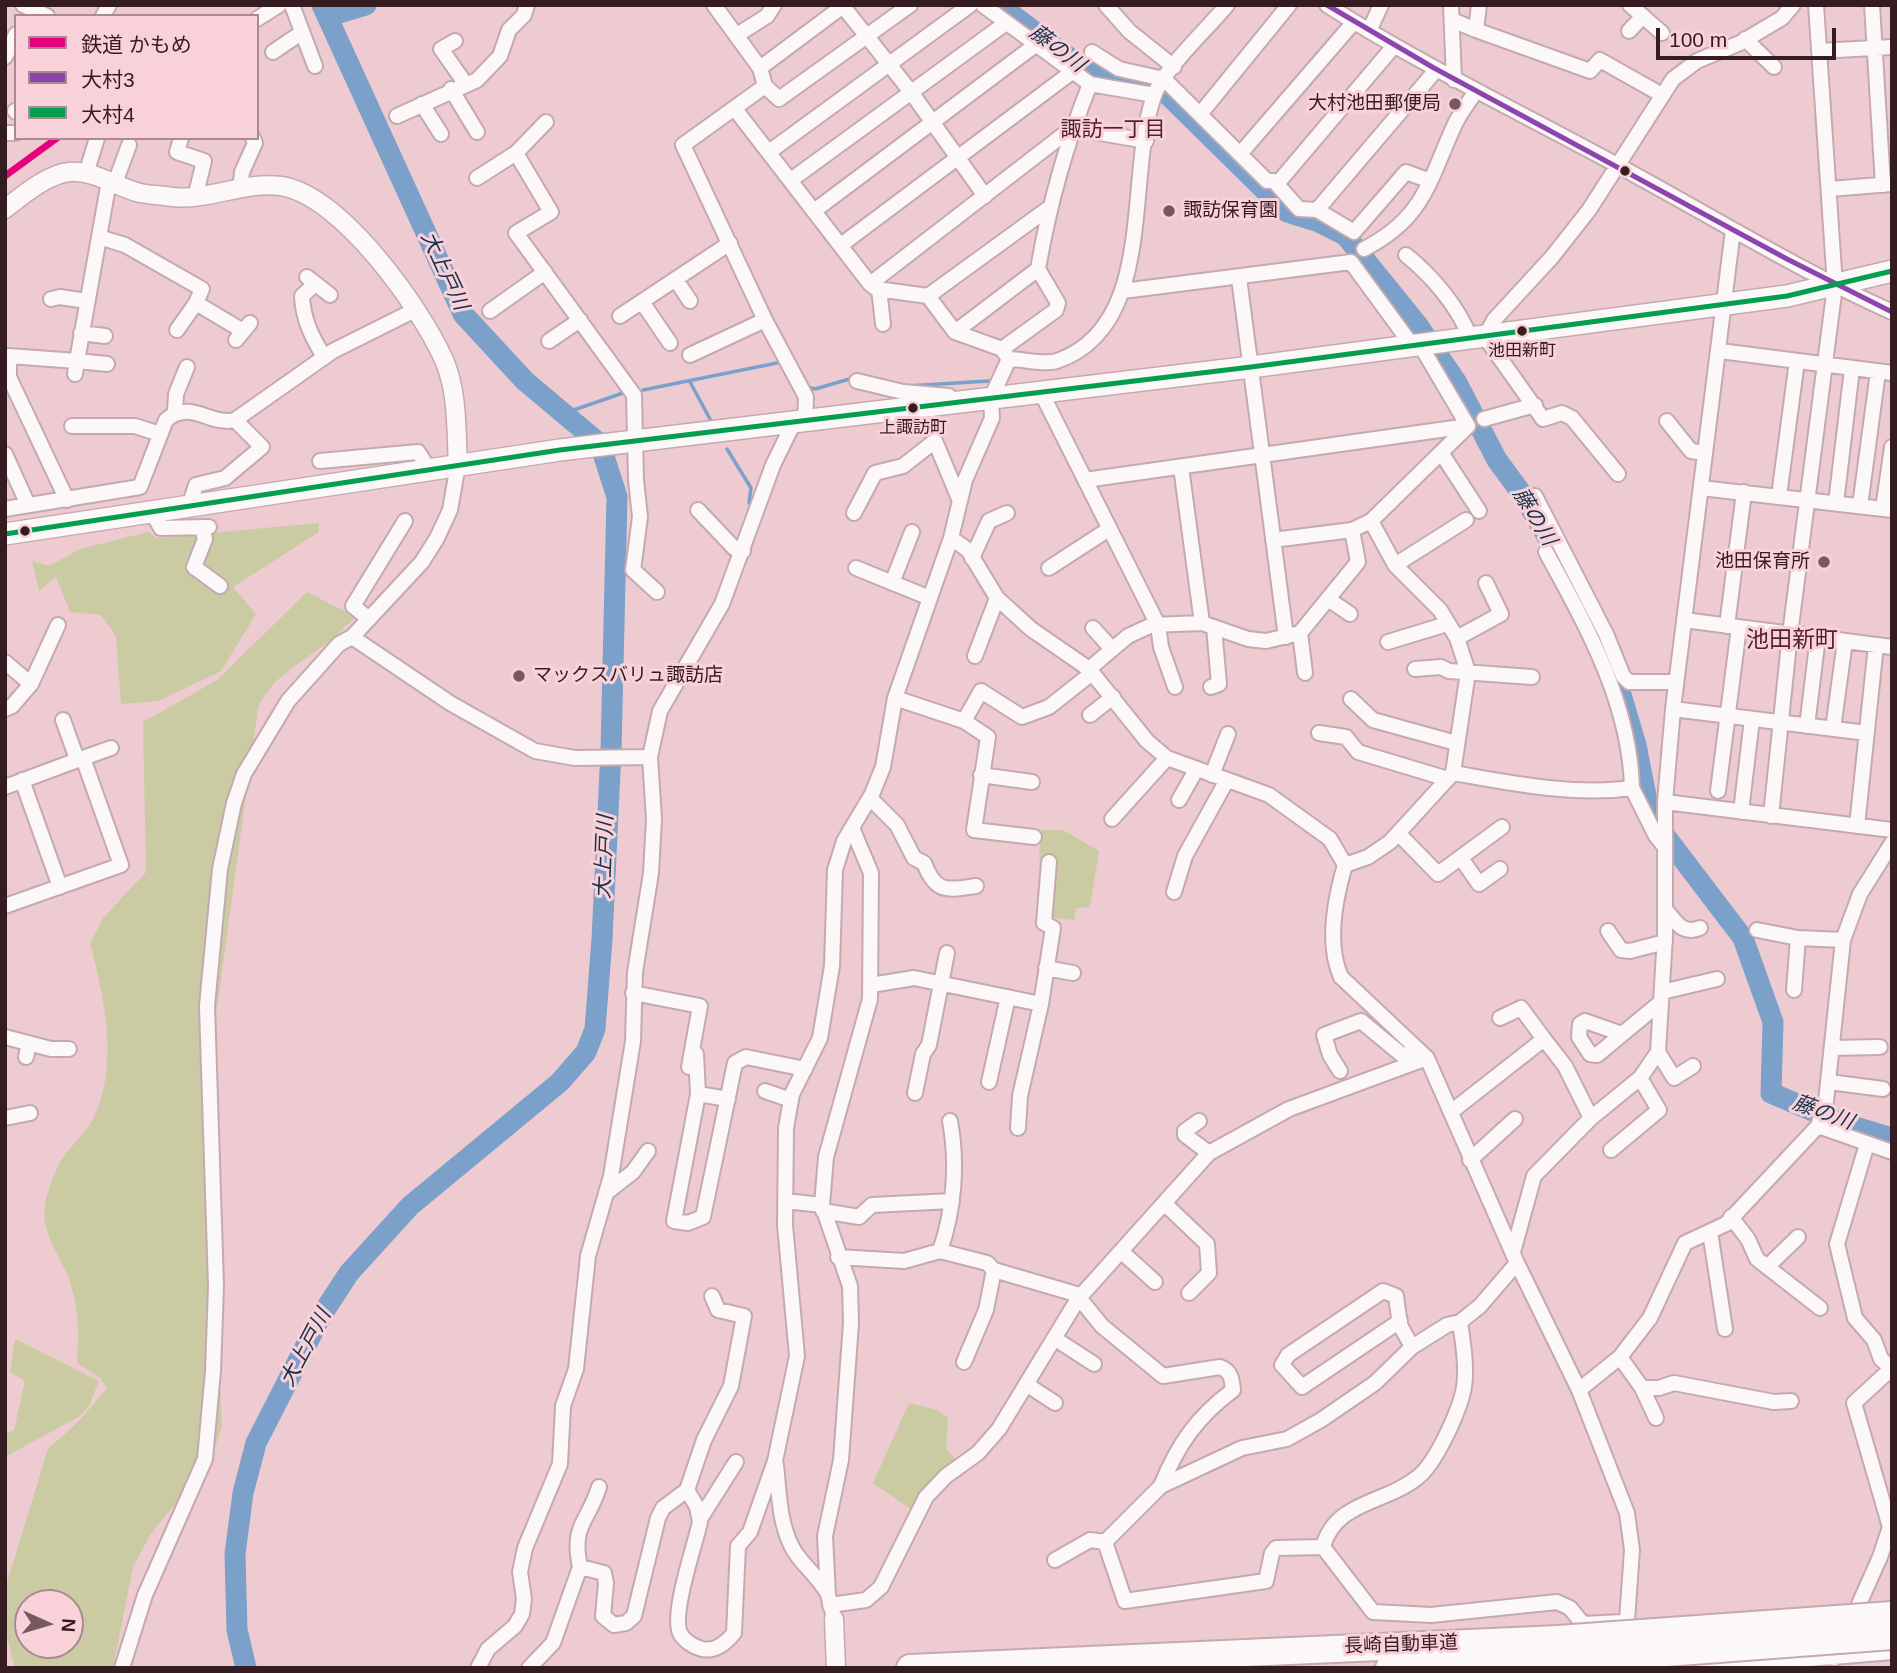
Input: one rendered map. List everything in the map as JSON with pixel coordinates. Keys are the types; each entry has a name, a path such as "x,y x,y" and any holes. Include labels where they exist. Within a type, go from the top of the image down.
{"highway":[{"name":"長崎自動車道","path":"1389,1668 1892,1615"},
{"name":"長崎自動車道","path":"910,1668 1559,1650 1892,1636"}],"main road":[{"path":"5,534 560,450 1251,367 1416,343 1725,305 1835,286 1892,271"}],"street":[{"path":"259,18 279,5"},
{"path":"292,5 314,66"},
{"path":"397,116 458,86 477,80 500,56 509,30 524,15 527,5"},
{"path":"714,5 760,68 765,86 779,99 910,5"},
{"path":"737,35 767,16 774,5"},
{"path":"769,152 970,5"},
{"path":"983,5 1034,46 1090,84 1154,94"},
{"path":"1106,5 1129,31 1174,67"},
{"path":"874,287 928,296 954,332 1006,354 1055,362 1083,347 1106,327 1123,291 1154,94 1227,5"},
{"path":"1201,113 1289,5"},
{"path":"1327,5 1454,80 1616,165 1835,286 1892,312"},
{"path":"1370,31 1381,5"},
{"path":"1476,30 1479,5"},
{"path":"1630,5 1662,33"},
{"path":"1471,338 1494,320 1552,257 1589,210 1616,165 1651,117 1662,95 1684,68 1782,18 1793,5"},
{"path":"1771,816 1790,634 1835,286 1816,5"},
{"path":"1830,188 1887,184 1872,5"},
{"path":"760,68 843,6 911,92 985,196"},
{"path":"1452,13 1476,30 1590,71 1600,60 1662,95"},
{"path":"1452,13 1454,80"},
{"path":"1629,31 1643,16"},
{"path":"1240,154 1354,22"},
{"path":"791,180 1006,23"},
{"path":"273,52 301,33"},
{"path":"5,57 14,38"},
{"path":"1745,39 1774,67"},
{"path":"456,41 441,50 477,132"},
{"path":"814,211 1034,46"},
{"path":"1277,184 1394,46"},
{"path":"1819,51 1892,47"},
{"path":"1092,52 1119,69 1163,80 1201,113 1268,181 1277,184 1299,209 1317,210 1354,232 1406,172 1430,181"},
{"path":"1317,210 1436,70"},
{"path":"841,245 1072,72"},
{"path":"736,1462 700,1519 678,1615 680,1633 688,1642 702,1649 717,1648 734,1633 738,1546 750,1532 775,1461 797,1356 785,1201 786,1128 791,1100 820,1038 832,966 835,870 844,841 870,798 883,767 895,698 951,538 965,481 992,418 991,398 1006,354 1056,310 1058,303 1038,268 1049,208 1055,195 1072,128 1090,84"},
{"path":"478,1668 488,1649 514,1626 522,1614 524,1600 520,1572 525,1548 560,1464 563,1406 576,1369 588,1256 606,1193 633,1041 633,993 651,873 654,819 650,757 660,711 722,604 773,465 800,422 806,397 765,320 683,145 765,86"},
{"path":"1364,249 1399,227 1412,214 1429,189 1455,123 1476,91"},
{"path":"422,104 441,134"},
{"path":"735,109 874,287 883,324"},
{"path":"477,178 516,153 546,122"},
{"path":"874,287 1072,128 1146,141"},
{"path":"86,174 96,140"},
{"path":"180,140 177,152 204,161 195,198"},
{"path":"240,189 243,172 255,144 254,140"},
{"path":"76,368 86,302 112,182 129,145"},
{"path":"516,153 551,212 516,233 634,395 633,443 640,517 634,570 657,592"},
{"path":"5,209 37,185 68,172 86,174 140,192 195,198 240,189 282,186 304,193 323,205 380,261 444,360 454,392 458,465 450,510 437,538 422,562 352,637 339,644 288,701 244,774 234,803 220,869 208,1006 216,1286 213,1371 205,1459 145,1595 122,1668"},
{"path":"928,296 1049,208"},
{"path":"1105,1542 1161,1486 1242,1448 1287,1439 1375,1383 1412,1348 1447,1325 1460,1322 1479,1306 1515,1257 1534,1176 1591,1118 1640,1078 1658,1052 1665,942 1665,802 1673,709 1720,351 1733,230"},
{"path":"99,237 125,245 202,289 196,303 177,330"},
{"path":"620,316 730,243"},
{"path":"1406,255 1426,264 1463,318 1471,338 1535,405 1543,419 1562,413 1572,418 1618,474"},
{"path":"1123,291 1350,262 1416,343 1468,426"},
{"path":"954,332 1038,268"},
{"path":"490,312 545,272"},
{"path":"1239,278 1273,540 1293,635 1305,673"},
{"path":"324,357 307,327 302,296 311,280 330,295"},
{"path":"676,280 690,301"},
{"path":"51,299 61,297 86,302"},
{"path":"642,302 670,343"},
{"path":"196,303 243,331"},
{"path":"5,509 140,487 166,420 175,412 188,410 227,422 235,420 324,357 369,330 397,321 413,310"},
{"path":"549,341 580,320"},
{"path":"690,355 765,320"},
{"path":"81,333 105,336"},
{"path":"1720,351 1885,372 1860,506"},
{"path":"67,500 9,377 9,356 76,368 107,364"},
{"path":"1779,496 1797,361"},
{"path":"175,412 176,394 187,367"},
{"path":"1836,503 1852,369"},
{"path":"857,381 903,392 991,398"},
{"path":"1041,392 1158,625 1161,647 1175,687"},
{"path":"1484,419 1535,405"},
{"path":"190,506 195,485 225,478 262,447 235,420"},
{"path":"1667,421 1691,451 1705,453"},
{"path":"72,426 135,426 160,434"},
{"path":"1273,540 1352,530 1371,521 1468,426"},
{"path":"1085,480 1468,426"},
{"path":"854,513 875,473 903,466 935,441 960,501"},
{"path":"1701,488 1887,509 1892,447"},
{"path":"320,461 418,452 429,469"},
{"path":"5,454 28,505"},
{"path":"1441,454 1479,511"},
{"path":"1181,467 1219,684 1211,687"},
{"path":"1718,791 1727,716 1744,492"},
{"path":"1535,496 1606,634 1623,676 1629,682 1676,682"},
{"path":"698,510 734,548 743,551"},
{"path":"152,512 161,528 206,527 205,539 194,567 220,586"},
{"path":"972,558 989,521 1007,513"},
{"path":"1395,565 1466,520"},
{"path":"369,619 353,606 384,568 405,521"},
{"path":"1345,865 1368,857 1398,833 1450,776 1468,672 1457,638 1440,610 1395,565 1371,521"},
{"path":"1049,568 1109,529"},
{"path":"964,721 981,691 1022,718 1049,707 1128,636 1158,625 1208,625 1248,639 1266,641 1293,635 1328,599 1358,562 1352,530"},
{"path":"892,583 895,560 912,532"},
{"path":"951,538 968,550 997,598 1031,629 1091,671 1147,741 1167,758 1269,794 1308,820 1330,839 1345,865 1336,898 1335,964 1341,977 1423,1055 1579,1390 1627,1513 1632,1550 1627,1621 1636,1668"},
{"path":"1546,552 1579,613 1606,673 1631,753 1632,788 1656,836 1664,845"},
{"path":"856,568 930,598"},
{"path":"1457,638 1501,614 1486,583"},
{"path":"975,656 997,598"},
{"path":"1328,599 1350,614"},
{"path":"1684,620 1892,647"},
{"path":"1388,642 1447,624"},
{"path":"5,709 12,706 31,684 58,625"},
{"path":"1093,628 1112,649"},
{"path":"352,637 504,736 535,751 575,758 650,757"},
{"path":"1807,726 1818,637"},
{"path":"1833,729 1844,640"},
{"path":"1857,825 1876,645"},
{"path":"5,663 31,684"},
{"path":"1416,669 1441,667 1449,671 1532,677"},
{"path":"1090,715 1113,697"},
{"path":"895,698 964,721 988,737 974,830 1034,837"},
{"path":"1351,699 1373,720 1456,743"},
{"path":"1673,709 1867,733"},
{"path":"5,906 121,866 63,719"},
{"path":"1741,812 1752,719"},
{"path":"1319,733 1346,737 1358,752 1450,776 1603,792 1632,788"},
{"path":"1174,892 1185,856 1219,777 1228,734"},
{"path":"5,787 111,748"},
{"path":"1112,819 1167,758"},
{"path":"1179,800 1196,770"},
{"path":"981,775 1032,782"},
{"path":"22,780 60,887"},
{"path":"870,798 897,825 914,858 924,863 930,880 937,886 944,889 976,886"},
{"path":"1665,802 1892,830"},
{"path":"1398,833 1438,874 1502,827"},
{"path":"836,1668 825,1536 841,1460 851,1335 849,1286 823,1208 826,1157 870,999 871,985 871,873 852,828"},
{"path":"1579,1390 1620,1357 1650,1318 1685,1243 1726,1224 1818,1124 1829,1082 1843,940 1860,894 1892,843"},
{"path":"1461,858 1479,884 1500,869"},
{"path":"1018,1128 1020,1096 1041,1004 1053,928 1044,923 1049,862"},
{"path":"1665,909 1682,929 1690,932 1700,928"},
{"path":"1757,930 1798,938 1843,940"},
{"path":"1608,931 1622,950 1630,951 1665,942"},
{"path":"1794,990 1798,938"},
{"path":"915,1093 943,984 947,953"},
{"path":"1046,968 1073,973"},
{"path":"871,985 914,978 1041,1004"},
{"path":"1622,1034 1662,997 1717,979"},
{"path":"633,993 700,1006 688,1051 698,1054 698,1094 674,1221 688,1223 703,1217 735,1062 746,1056 805,1069"},
{"path":"989,1082 1008,997"},
{"path":"1500,1018 1521,1008 1565,1066 1591,1118"},
{"path":"1340,1072 1330,1055 1324,1035 1360,1021 1402,1055 1423,1055"},
{"path":"5,1037 27,1050 69,1049"},
{"path":"1451,1112 1544,1039"},
{"path":"1832,1048 1880,1046"},
{"path":"1658,1052 1674,1078 1693,1066"},
{"path":"831,1606 866,1600 881,1587 926,1497 946,1476 985,1445 999,1429 1078,1299 1209,1153 1289,1109 1423,1055"},
{"path":"1611,1150 1658,1110 1640,1078"},
{"path":"1829,1082 1883,1089"},
{"path":"765,1091 791,1100"},
{"path":"698,1094 728,1099"},
{"path":"5,1118 30,1114"},
{"path":"1470,1160 1516,1119"},
{"path":"940,1251 950,1223 954,1177 950,1121"},
{"path":"1199,1121 1185,1131 1185,1135 1209,1153"},
{"path":"1818,1124 1892,1152"},
{"path":"1835,1658 1880,1557 1890,1527 1854,1403 1892,1369 1881,1359 1874,1340 1854,1318 1837,1244 1867,1144"},
{"path":"606,1193 633,1172 648,1151"},
{"path":"785,1201 859,1217 872,1205 952,1201"},
{"path":"1164,1203 1207,1244 1209,1273 1189,1293"},
{"path":"1731,1217 1748,1239 1757,1259 1819,1308"},
{"path":"1710,1232 1725,1329"},
{"path":"1767,1267 1798,1237"},
{"path":"838,1257 904,1261 940,1251 987,1263 993,1270 1076,1294 1102,1326 1163,1376 1220,1367 1226,1369 1231,1377 1233,1390 1202,1413 1173,1457 1161,1486"},
{"path":"1122,1252 1155,1282"},
{"path":"964,1362 986,1310 993,1270"},
{"path":"1400,1321 1302,1387 1282,1365 1288,1355 1383,1291 1395,1296 1400,1321 1412,1348"},
{"path":"580,1567 604,1573 606,1583 603,1616 614,1625 626,1623 634,1616 658,1518 663,1508 687,1490 704,1440 731,1386 744,1316 718,1310 712,1296"},
{"path":"1322,1547 1327,1531 1335,1520 1405,1486 1419,1477 1431,1464 1464,1388 1465,1356 1460,1322"},
{"path":"1054,1338 1094,1364"},
{"path":"1620,1357 1642,1388 1656,1418"},
{"path":"1642,1388 1658,1388 1674,1383 1774,1402 1791,1401"},
{"path":"1026,1384 1055,1403"},
{"path":"775,1461 784,1528 793,1550 816,1573 831,1606"},
{"path":"529,1668 554,1643 580,1567 576,1548 578,1531 585,1515 593,1509 599,1487"},
{"path":"687,1490 698,1507 700,1519"},
{"path":"1055,1560 1090,1540 1105,1542"},
{"path":"1105,1542 1125,1601 1266,1581 1272,1553 1276,1548 1322,1547"},
{"path":"1322,1547 1373,1612 1432,1615 1557,1602 1570,1608 1583,1624 1627,1621"},
{"path":"1703,1668 1892,1652"}],"green space":[{"path":"319,523 319,532 233,587 256,614 221,671 158,701 121,704 116,636 101,615 70,612 56,577 39,591 32,561 49,566 80,549 148,532 156,538"},
{"path":"307,592 356,617 327,643 276,681 258,708 206,1088 222,1427 210,1461 150,1535 133,1567 113,1668 15,1668 7,1636 5,1589 48,1449 80,1420 107,1388 99,1377 77,1363 75,1300 69,1279 48,1233 44,1214 46,1198 56,1172 65,1155 89,1126 99,1106 105,1083 105,1012 90,944 103,918 146,872 143,722 217,680"},
{"path":"1041,830 1063,830 1099,851 1090,907 1076,908 1074,920 1047,917 1054,862 1039,858"},
{"path":"15,1339 99,1381 89,1406 80,1416 5,1457 5,1434 14,1430 25,1381 10,1372"},
{"path":"909,1403 937,1410 948,1418 946,1449 957,1461 912,1510 873,1483"}],"waterway":[{"name":"大上戸川","path":"246,1668 237,1630 235,1554 243,1493 256,1443 321,1316 349,1273 410,1206 560,1082 586,1052 595,1029 611,750 617,497 600,444 525,381 463,314 322,5"},
{"name":"藤の川","path":"329,16 366,5"},
{"name":"藤の川","path":"999,5 1091,74 1146,82 1168,95 1287,212 1319,222 1345,235 1417,324 1457,383 1497,460 1544,531 1611,661 1636,745 1650,816 1743,938 1773,1022 1771,1093 1839,1122 1892,1138"},
{"path":"643,390 777,363"},
{"path":"807,387 815,389 853,378"},
{"path":"907,386 989,381"},
{"path":"690,382 710,419"},
{"path":"565,413 623,393"},
{"path":"727,449 751,488 749,503"}],"rail line":[{"name":"かもめ","path":"5,176 54,140"}],"transit line":[{"name":"大村3","path":"1327,5 1434,68 1787,259 1892,312"},
{"name":"大村4","path":"5,534 560,450 1251,367 1787,296 1892,271"}],"place":[{"name":"大村池田郵便局","path":"1455,104"},
{"name":"諏訪保育園","path":"1169,211"},
{"name":"池田新町","path":"1522,331"},
{"name":"上諏訪町","path":"913,408"},
{"name":"池田保育所","path":"1824,562"},
{"name":"マックスバリュ諏訪店","path":"519,676"}],"district":[{"name":"諏訪一丁目","path":"1113,130"},
{"name":"池田新町","path":"1792,641"}]}
